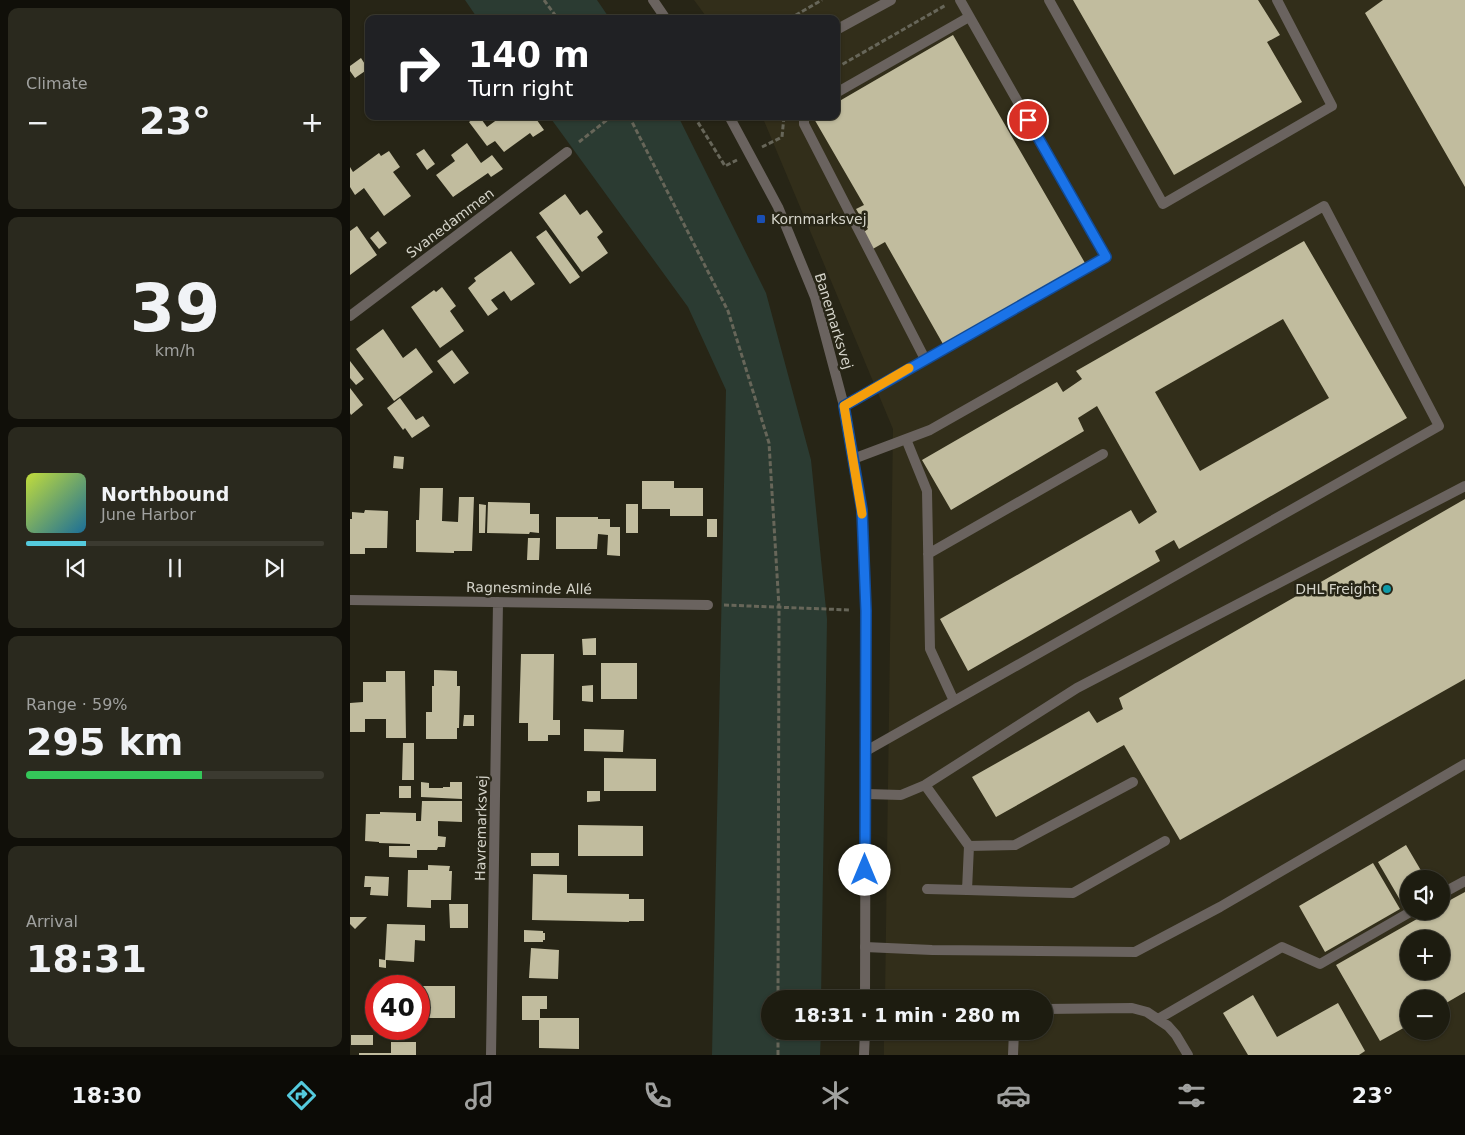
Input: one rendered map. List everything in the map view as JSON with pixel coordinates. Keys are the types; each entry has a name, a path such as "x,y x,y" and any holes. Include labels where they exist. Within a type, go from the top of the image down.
{"street":[{"path":"652,0 663,15"},
{"path":"840,28 891,0"},
{"path":"844,406 1106,257 960,0"},
{"path":"1049,0 1164,204 1332,106 1278,0"},
{"path":"840,91 969,16"},
{"name":"Banemarksvej","path":"731,120 778,206 815,297 844,406 862,510 866,611 865,990"},
{"path":"804,120 804,124 925,359"},
{"name":"Svanedammen","path":"350,316 566,152"},
{"path":"853,459 930,430 1324,206 1440,426 866,750"},
{"path":"906,439 927,491 930,649 954,700"},
{"path":"928,554 1103,454"},
{"path":"866,794 901,795 925,785 1077,688 1465,486"},
{"name":"Ragnesminde Allé","path":"350,600 708,605"},
{"name":"Havremarksvej","path":"492,1055 498,602"},
{"path":"865,947 932,950 1135,952 1220,907 1465,764"},
{"path":"969,846 1015,845 1133,782"},
{"path":"925,785 969,846 967,890"},
{"path":"927,889 1073,893 1165,841"},
{"path":"1450,889 1465,881"},
{"path":"1158,1019 1282,947 1320,964 1400,918"},
{"path":"1053,1009 1132,1008 1147,1012 1168,1026 1188,1055"},
{"path":"864,1055 865,1040"},
{"path":"1013,1055 1014,1040"}],"path":[{"path":"544,0 555,15"},
{"path":"796,15 822,0"},
{"path":"840,66 946,5"},
{"path":"566,152 607,120"},
{"path":"630,120 728,311 769,443 779,608 778,990"},
{"path":"696,120 725,166"},
{"path":"708,605 866,611"},
{"path":"778,1040 778,1055"}],"shaded area":[{"path":"694,0 1465,0 1465,1055 884,1055 884,1040 1053,1040 1053,990 885,990 893,429 764,120 840,120 840,15 705,15"}],"green space":[{"path":"465,0 597,0 607,15 475,15"},
{"path":"552,120 680,120 766,293 811,460 827,619 821,990 761,990 761,1040 821,1040 820,1055 712,1055 726,390 688,307"}],"building":[{"path":"1073,0 1258,0 1280,35 1267,42 1302,102 1174,175"},
{"path":"1383,0 1465,0 1465,187 1365,13"},
{"path":"953,35 1085,263 943,344 885,242 871,250 861,234 868,229 856,209 864,205 815,120 840,120 840,101"},
{"path":"361,58 365,64 365,71 355,78 350,71 350,66"},
{"path":"472,120 482,120 487,127 497,120 537,120 544,130 533,137 530,133 504,152 495,141 487,146 469,122"},
{"path":"467,143 481,163 492,155 503,169 491,177 488,173 453,197 436,175 455,161 451,155"},
{"path":"424,149 435,164 427,170 416,154"},
{"path":"389,151 400,167 393,172 411,196 384,216 364,188 355,195 350,187 350,167 353,172 379,153 381,156"},
{"path":"565,194 580,215 587,210 603,232 597,237 608,253 582,272 539,213"},
{"path":"357,226 377,255 350,275 350,231"},
{"path":"546,230 580,277 570,284 536,237"},
{"path":"378,231 387,243 379,249 370,238"},
{"path":"1304,241 1407,418 1179,549 1174,540 1155,551 1160,561 968,671 940,619 1131,510 1139,524 1157,512 1097,406 1078,418 1084,431 951,510 922,460 1057,382 1063,392 1082,379 1076,371","holes":["1283,319 1329,398 1200,471 1155,392"]},
{"path":"511,251 535,284 511,301 504,291 491,300 498,309 488,316 468,288 476,281 474,278"},
{"path":"442,287 456,306 450,311 464,331 440,348 411,307 434,290 436,292"},
{"path":"383,329 403,358 416,348 433,372 394,401 356,349"},
{"path":"452,350 469,373 454,384 437,361"},
{"path":"350,361 364,379 356,385 350,378"},
{"path":"350,388 363,405 351,415 350,413"},
{"path":"400,398 416,420 423,416 430,426 412,438 405,428 403,430 387,408"},
{"path":"394,456 404,457 403,469 393,468"},
{"path":"642,481 674,481 674,488 703,488 703,516 670,516 670,509 642,509"},
{"path":"420,488 443,488 442,521 458,522 459,497 474,497 472,551 454,551 454,553 416,552 416,520 419,520"},
{"name":"DHL Freight","path":"1465,499 1465,679 1180,840 1124,745 996,817 972,777 1089,711 1097,723 1123,709 1119,698"},
{"path":"488,502 530,503 530,514 539,514 539,533 487,533"},
{"path":"479,504 486,505 485,533 479,533"},
{"path":"626,504 638,504 638,533 626,533"},
{"path":"365,510 388,511 387,548 365,548 365,554 350,554 350,519 352,519 352,512 364,513"},
{"path":"556,517 598,517 598,519 610,519 610,527 620,527 620,556 607,555 608,535 598,534 597,549 556,549"},
{"path":"707,519 717,519 717,537 707,537"},
{"path":"528,538 540,538 539,560 527,560"},
{"path":"596,638 596,655 583,655 582,639"},
{"path":"521,654 554,654 553,720 560,720 560,735 548,735 548,741 528,741 528,723 519,723"},
{"path":"601,663 637,663 637,699 601,699"},
{"path":"434,670 457,671 457,686 460,686 457,739 426,739 426,712 432,712"},
{"path":"386,671 405,671 406,738 386,738 386,719 365,719 365,732 350,732 350,703 363,702 363,682 386,682"},
{"path":"593,685 593,702 582,701 582,686"},
{"path":"464,715 474,715 474,726 463,726"},
{"path":"584,729 624,730 623,752 584,751"},
{"path":"403,743 414,743 414,780 402,780"},
{"path":"604,758 656,759 656,791 604,791"},
{"path":"421,782 429,783 429,788 443,788 450,787 450,782 462,782 462,799 421,797"},
{"path":"399,786 411,786 411,798 399,798"},
{"path":"587,791 600,791 600,801 587,802"},
{"path":"422,801 462,801 462,822 438,821 438,836 446,837 445,847 438,847 437,850 417,850 417,858 389,857 389,846 410,846 410,844 365,841 366,814 380,814 380,812 416,813 416,821 421,821"},
{"path":"578,825 643,826 643,856 578,856"},
{"path":"1406,845 1421,870 1400,870 1400,900 1378,862"},
{"path":"531,853 559,853 559,866 531,866"},
{"path":"1373,863 1400,909 1325,952 1299,906"},
{"path":"428,865 450,866 449,871 452,871 451,900 431,900 431,908 407,907 408,870 428,870"},
{"path":"533,874 567,875 567,893 629,894 629,899 644,899 644,921 532,920"},
{"path":"365,876 389,877 388,896 370,895 371,887 364,887"},
{"path":"1465,892 1465,992 1450,1001 1450,990 1400,990 1400,1030 1380,1041 1336,965 1415,920 1450,920 1450,900"},
{"path":"449,904 468,904 468,928 450,928"},
{"path":"350,917 367,917 355,929 350,924"},
{"path":"387,924 425,925 425,941 415,940 414,962 386,960 386,968 379,967 379,959 385,960"},
{"path":"524,930 543,931 545,933 545,940 543,942 524,942"},
{"path":"531,948 559,950 558,979 529,978"},
{"path":"430,986 455,986 455,1018 430,1018"},
{"path":"1253,995 1277,1037 1338,1003 1365,1051 1359,1055 1248,1055 1223,1013"},
{"path":"522,996 547,996 547,1009 540,1009 540,1018 579,1018 579,1049 539,1048 539,1020 522,1020"},
{"path":"351,1035 365,1035 365,1040 373,1040 373,1045 351,1045"},
{"path":"391,1042 416,1042 416,1055 359,1055 359,1053 391,1053"}],"slow traffic":[{"path":"862,514 844,406 909,368"}],"place":[{"name":"Kornmarksvej","path":"761,219"},
{"name":"DHL Freight","path":"1387,589"}],"route":[{"path":"865,870 866,611 862,510 844,406 1106,257 1028,120"}]}
